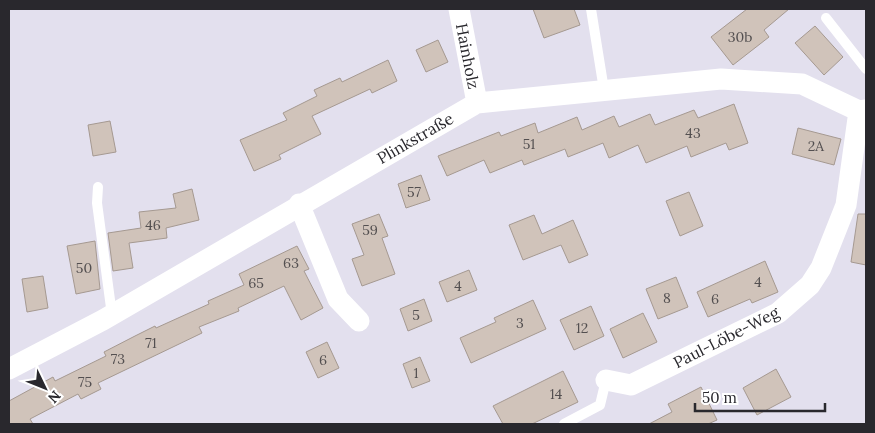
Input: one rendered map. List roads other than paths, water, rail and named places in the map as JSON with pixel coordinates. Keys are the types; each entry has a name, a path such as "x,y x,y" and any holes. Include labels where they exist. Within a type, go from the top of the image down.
{"street":[{"name":"Hainholz","path":"459,9 477,103"},
{"name":"Plinkstraße","path":"9,369 112,315 299,204 477,103 720,79 802,84 863,111"},
{"name":"Paul-Löbe-Weg","path":"606,380 631,385 778,313 810,285 822,268 846,205 863,111"},
{"path":"299,204 338,299 359,321"}],"lane":[{"path":"591,9 604,90"},
{"path":"826,18 866,69"},
{"path":"98,187 97,204 112,315"},
{"path":"564,424 600,405 606,380"}]}
